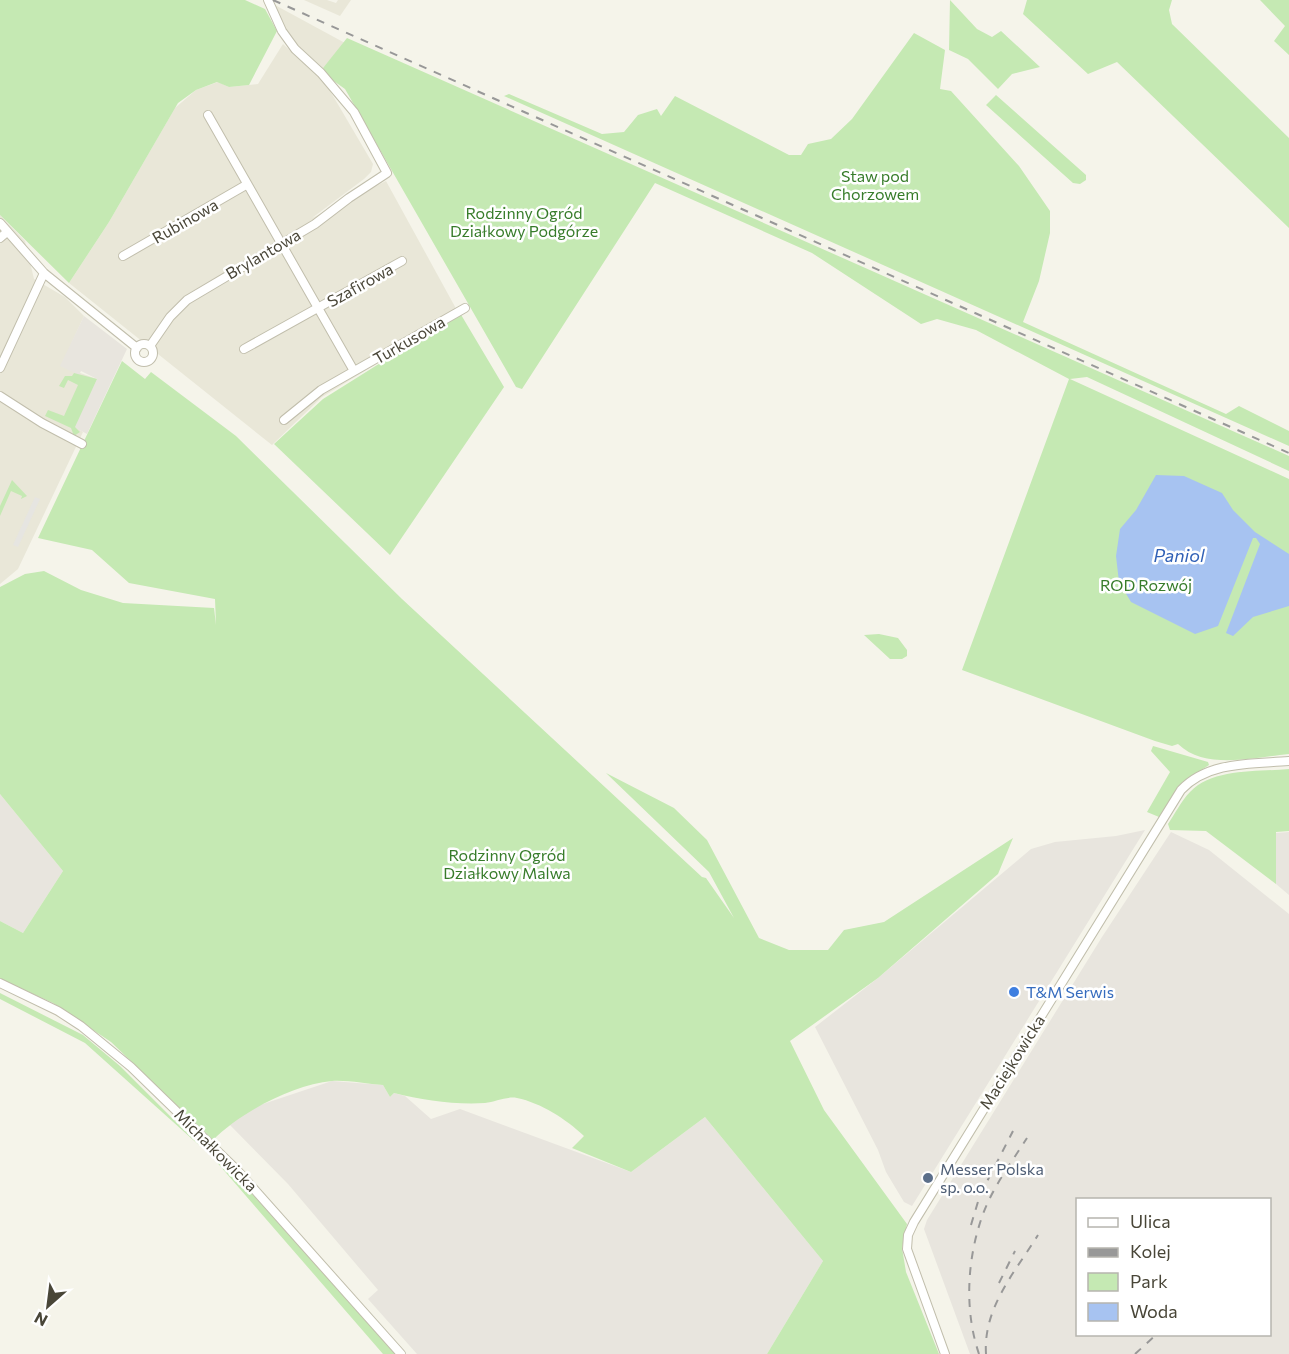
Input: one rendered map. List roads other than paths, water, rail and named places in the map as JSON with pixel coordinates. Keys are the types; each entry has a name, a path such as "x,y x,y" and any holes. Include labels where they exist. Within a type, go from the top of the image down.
{"street":[{"name":"Brylantowa","path":"150,346 170,317 186,300 326,217 348,198 387,173 354,112 321,73 295,49 282,32 268,0"},
{"path":"207,115 280,245"},
{"name":"Rubinowa","path":"123,256 246,185"},
{"path":"0,223 44,273 137,348"},
{"path":"0,238 7,232"},
{"name":"Szafirowa","path":"280,245 318,308"},
{"name":"Szafirowa","path":"244,349 402,261"},
{"path":"0,368 44,273"},
{"name":"Turkusowa","path":"318,308 354,371"},
{"name":"Turkusowa","path":"284,420 321,390 465,308"},
{"path":"143,344 150,346 152,355 145,362 136,357 137,348 143,344"},
{"path":"0,396 42,423 82,444"},
{"name":"Maciejkowicka","path":"945,1354 907,1249 908,1235 914,1222 1181,790 1194,778 1212,770 1289,761"},
{"name":"Michałkowicka","path":"0,983 66,1016 97,1036 131,1067 237,1170 401,1354"}],"water":[{"name":"Paniol","path":"1156,475 1184,476 1222,493 1233,510 1255,532 1289,554 1289,606 1253,617 1233,636 1226,633 1260,544 1256,538 1253,538 1218,626 1195,634 1131,602 1119,582 1116,556 1120,529 1136,510"}],"railway":[{"path":"273,0 1289,453"},
{"path":"971,1225 980,1195 1013,1131"},
{"path":"979,1354 969,1302 974,1248 987,1204 1027,1138"},
{"path":"986,1354 986,1337 995,1306 1038,1235"},
{"path":"999,1283 1015,1251"},
{"path":"1135,1354 1155,1336"}],"place":[{"name":"T&M Serwis","path":"1014,992"},
{"name":"Messer Polska sp. o.o.","path":"928,1178"}],"park label":[{"name":"Staw pod Chorzowem","path":"875,185"},
{"name":"Rodzinny Ogród Działkowy Podgórze","path":"524,222"},
{"name":"ROD Rozwój","path":"1146,585"},
{"name":"Rodzinny Ogród Działkowy Malwa","path":"507,864"}]}
